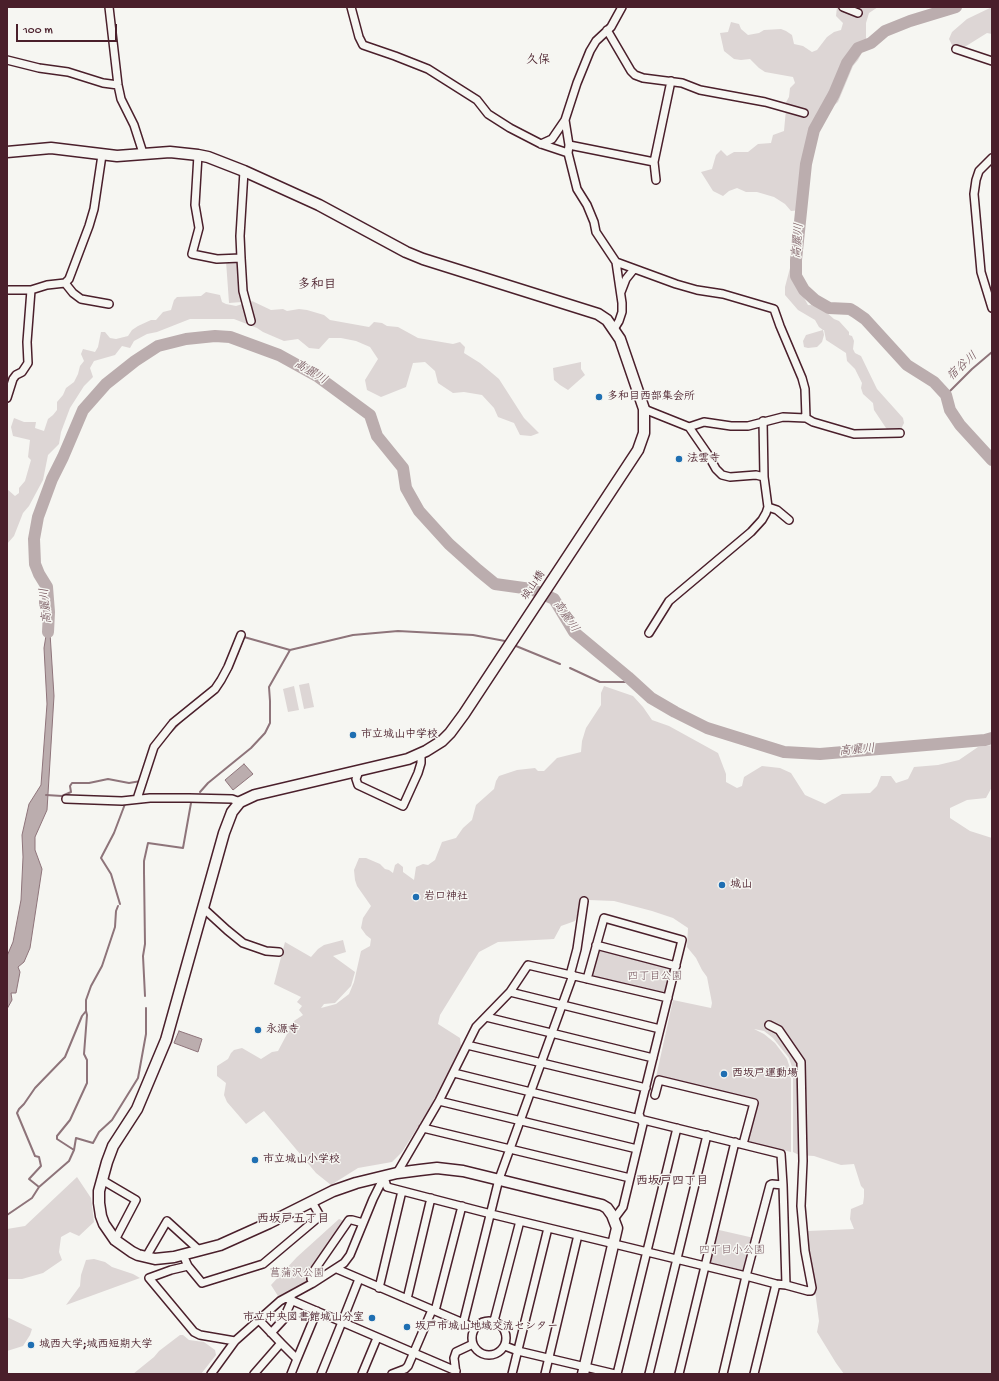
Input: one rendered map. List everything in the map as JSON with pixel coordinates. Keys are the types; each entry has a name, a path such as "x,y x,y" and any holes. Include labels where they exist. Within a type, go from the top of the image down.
{"street":[{"path":"109,7 121,99 134,125 143,153"},
{"path":"351,7 359,37 363,45 428,69 477,100 488,114 498,121 541,144 568,153"},
{"path":"541,144 552,139 565,120 585,61 596,41 615,20 622,7"},
{"path":"843,7 858,13"},
{"path":"607,30 631,71 635,75 643,78 682,83 700,90 765,102 804,113"},
{"path":"956,49 992,61"},
{"path":"7,60 39,68 68,72 103,83 118,84"},
{"path":"656,180 654,162 671,81"},
{"path":"565,120 569,145 568,153 577,188 587,205 594,222 596,232 616,262 622,312 620,321 614,329"},
{"path":"569,145 654,162"},
{"name":"城山橋","path":"7,152 51,148 117,156 170,152 198,155 222,162 319,204 406,252 423,259 598,314 607,320 620,339 644,409 644,433 638,450 450,734 442,741 421,754 408,759 255,794 240,802"},
{"path":"7,290 31,290 47,285 65,283 69,279 94,209 102,155"},
{"path":"198,155 195,205 199,228 192,254 217,259 240,258"},
{"path":"992,158 979,171 974,194 981,272 992,308"},
{"path":"244,171 240,258 243,291 251,321"},
{"path":"616,262 683,286 723,294 774,309 802,378 805,389 806,418"},
{"path":"620,292 626,279 634,269"},
{"path":"65,283 82,299 109,304"},
{"path":"7,398 13,379 22,372 28,363 27,342 31,290"},
{"path":"644,409 689,427 716,469 722,475 730,477 756,475 764,476"},
{"path":"689,427 704,422 731,426 743,426 784,417 806,418 813,422 854,434 900,433"},
{"path":"648,633 669,601 751,532 766,513 768,507 764,476 764,421"},
{"path":"768,507 777,510 789,520"},
{"path":"137,799 154,747 174,723 215,689 221,680 241,635"},
{"path":"359,771 356,779 358,785 403,806 418,773 421,754"},
{"path":"66,799 122,801 137,799 189,798 232,799 240,802 232,812 227,824 166,1040 136,1109 113,1146 107,1162 99,1197 101,1216 104,1224 115,1240 132,1252 146,1257 166,1258 183,1255 231,1241 333,1191 356,1183 397,1173 437,1168 463,1171 499,1179 598,1204 607,1208 614,1219 617,1228 584,1371"},
{"path":"464,1324 499,1179 572,975 584,901"},
{"path":"203,908 244,943 266,951 279,952"},
{"path":"586,979 604,918 682,940 639,1114 643,1120"},
{"path":"596,946 676,966"},
{"path":"397,1173 454,1074 476,1027 510,992 528,965 668,998"},
{"path":"510,992 660,1029"},
{"path":"486,1017 653,1058"},
{"path":"384,1177 387,1187 776,1284 811,1291 812,1288 805,1251 801,1206 803,1161 801,1062 779,1030 769,1024"},
{"path":"467,1044 646,1088"},
{"path":"454,1074 781,1154 786,1285"},
{"path":"655,1095 659,1080 754,1103 739,1143 679,1374"},
{"path":"439,1101 637,1149"},
{"path":"614,1219 623,1207 643,1120 647,1112"},
{"path":"423,1128 630,1178"},
{"path":"505,1346 518,1351 549,1358 584,1371 616,1374 678,1128"},
{"path":"649,1374 707,1135"},
{"path":"210,1374 235,1341 259,1320 344,1263 350,1255 384,1177"},
{"path":"102,1180 136,1200 115,1240"},
{"path":"724,1374 746,1276 770,1185 783,1184"},
{"path":"379,1288 402,1191"},
{"path":"407,1299 431,1198"},
{"path":"183,1255 188,1266 202,1283 263,1264 320,1216 312,1202"},
{"path":"392,1374 407,1368 433,1311 462,1206"},
{"path":"313,1283 311,1275 349,1220 363,1223"},
{"path":"146,1257 167,1221 200,1251"},
{"path":"494,1321 520,1221"},
{"path":"512,1374 548,1228"},
{"path":"545,1374 578,1235"},
{"path":"188,1266 149,1278 194,1332 200,1335 235,1341"},
{"path":"337,1269 475,1328"},
{"path":"320,1374 359,1279"},
{"path":"754,1374 776,1284"},
{"path":"289,1299 456,1372"},
{"path":"271,1333 283,1320 289,1299"},
{"path":"291,1374 317,1311"},
{"path":"259,1320 297,1359"},
{"path":"494,1321 500,1324 507,1339 505,1346 500,1352 490,1355 479,1352 473,1344 472,1337 475,1328 483,1322 494,1321"},
{"path":"362,1374 378,1338"},
{"path":"254,1374 281,1343"},
{"path":"456,1372 454,1358 456,1352 473,1344"}],"green space":[{"path":"837,7 878,7 869,13 866,23 866,42 864,49 853,66 838,102 828,111 820,124 820,128 810,154 812,159 801,210 791,211 785,204 774,197 757,192 746,192 737,188 729,191 723,196 713,191 701,172 712,169 716,155 721,150 727,156 734,152 748,152 758,144 771,143 773,135 784,131 785,104 789,97 790,88 795,83 793,77 765,72 750,59 734,59 724,51 720,33 728,32 731,22 739,24 741,29 748,35 759,33 764,30 781,29 792,35 794,44 803,46 812,52 817,50 827,37 834,32 841,30 843,23 836,16"},
{"path":"992,7 992,34 987,33 963,48 952,45 949,39 952,32 967,19"},
{"path":"239,260 242,302 229,303 226,261"},
{"path":"790,268 793,269 794,280 808,305 823,306 826,312 834,319 839,321 849,332 849,335 852,336 854,341 853,349 855,353 861,356 877,389 903,418 904,423 900,431 888,431 874,410 873,403 863,394 861,388 862,383 855,369 847,361 846,353 826,340 824,330 819,327 815,320 798,310 785,295 785,287"},
{"path":"206,292 220,295 222,302 236,306 252,301 271,310 307,310 324,315 330,320 369,327 374,322 382,323 387,326 398,327 418,338 453,344 460,342 465,347 464,353 480,363 499,379 524,418 539,433 531,436 520,435 514,423 498,417 494,408 482,395 464,392 453,393 438,383 435,371 425,362 413,363 406,387 381,397 367,390 365,380 378,359 370,347 356,341 341,338 329,338 319,349 309,348 298,339 284,341 234,319 190,319 157,332 147,334 134,341 130,348 122,346 115,355 94,361 90,368 93,377 84,386 70,408 61,432 59,444 48,455 43,480 29,506 23,513 14,536 7,544 7,489 15,496 19,493 19,488 25,481 31,460 28,457 30,440 13,436 11,427 14,418 24,422 36,422 35,428 44,431 48,419 57,410 57,402 63,395 66,388 74,382 78,374 80,366 84,361 81,354 83,349 95,352 98,347 101,332 105,332 110,338 116,339 128,336 132,330 138,326 151,320 156,320 163,312 171,310 174,300 177,297 201,296"},
{"path":"823,330 824,335 822,342 817,347 804,347 803,341 806,335"},
{"path":"581,362 581,369 585,375 568,390 554,380 553,368"},
{"path":"309,683 314,707 304,709 299,685"},
{"path":"294,686 299,710 288,712 283,689"},
{"path":"604,686 633,696 652,720 669,726 718,753 726,774 726,782 737,788 742,786 744,777 762,766 780,768 791,773 805,795 825,804 842,794 870,793 877,786 881,776 891,776 896,783 908,779 914,767 938,765 959,760 978,747 992,745 992,787 986,798 967,800 950,808 950,818 970,831 992,838 992,1374 844,1374 836,1363 817,1332 819,1321 811,1270 808,1231 854,1229 850,1219 851,1209 863,1204 864,1189 861,1186 854,1164 841,1165 814,1156 799,1155 793,1152 793,1070 789,1058 773,1038 764,1031 754,1029 764,1034 775,1043 787,1059 791,1071 791,1152 746,1141 757,1102 656,1077 673,1000 711,1008 712,1003 707,977 696,958 687,947 688,928 673,918 614,901 589,900 587,912 578,913 575,921 561,926 554,939 498,942 479,952 440,1015 438,1024 460,1038 461,1047 428,1111 402,1152 392,1162 358,1168 331,1185 316,1173 264,1111 246,1124 227,1102 224,1095 226,1083 217,1076 217,1066 228,1059 234,1050 242,1048 261,1059 272,1052 278,1051 294,1021 303,1015 299,1010 302,1006 297,1002 301,997 274,984 285,942 311,957 324,945 343,940 346,952 333,956 355,972 351,986 335,1003 324,1004 321,1008 336,1004 349,994 354,982 361,951 370,946 371,939 361,928 363,918 371,906 357,886 355,880 354,870 359,858 366,858 380,864 385,869 393,873 395,865 398,863 403,867 403,872 414,880 416,867 423,864 428,865 435,860 442,842 456,838 463,828 472,820 476,805 494,789 499,776 517,770 535,768 538,771 544,771 557,758 581,752 582,741 586,728 601,705 601,693"},
{"name":"四丁目公園","path":"599,950 670,967 671,969 666,992 664,993 593,976 592,974 597,951"},
{"path":"77,1177 91,1198 94,1222 79,1236 70,1232 61,1237 59,1252 62,1260 43,1273 22,1279 7,1279 7,1229 25,1226"},
{"name":"菖蒲沢公園","path":"339,1219 346,1222 308,1282 281,1297 278,1296 271,1285 297,1257"},
{"name":"四丁目小公園","path":"719,1230 754,1238 745,1269 743,1271 712,1263 711,1261"},
{"path":"94,1259 105,1262 112,1267 140,1278 66,1305 80,1286 81,1275 86,1260"},
{"path":"7,1317 32,1329 23,1346 7,1351"},
{"path":"180,1335 183,1335 189,1340 204,1342 215,1350 216,1355 201,1374 133,1374 159,1351"}],"shaded area":[{"name":"高麗川","path":"49,617 54,696 47,810 35,837 35,850 42,869 30,948 24,962 18,967 20,972 16,993 11,993 12,1000 7,1009 7,956 13,942 21,900 23,857 22,835 29,804 41,785 47,704 44,648"},
{"path":"244,764 253,774 233,790 225,780"},
{"path":"179,1031 202,1039 198,1052 174,1043"}],"waterway":[{"name":"高麗川","path":"956,7 910,21 885,31 871,43 858,48 847,63 834,94 814,130 806,164 796,260 796,276 804,290 815,300 829,308 850,309 865,319 907,365 934,382 946,395 950,410 960,425 992,460"},
{"name":"高麗川","path":"48,632 49,612 47,587 35,564 34,539 38,517 52,479 83,410 106,384 135,361 158,346 186,339 215,336 230,337 279,355 317,376 370,415 377,436 403,468 406,488 419,511 449,544 495,584 531,589 554,599 574,632 651,698 675,712 707,728 784,752 820,754 985,740 992,738"},
{"name":"宿谷川","path":"946,395 972,369 992,352"},
{"path":"237,655 244,637 290,650 353,635 398,631 473,635 505,641"},
{"path":"516,646 560,664"},
{"path":"200,792 208,783 251,748 265,733 270,723 269,687 290,650"},
{"path":"570,668 600,682 634,682"},
{"path":"219,689 231,669"},
{"path":"166,737 185,717"},
{"path":"46,795 62,796 71,792 70,786 72,783 89,783 108,779 129,783 141,781"},
{"path":"145,996 143,956 145,944 144,861 148,843 183,848 191,803"},
{"path":"120,904 111,874 101,858 114,833 125,804 127,804"},
{"path":"7,1215 32,1198 39,1187 29,1179 41,1166 39,1157 35,1156 17,1113 35,1088 65,1057 82,1016 86,1011 86,1000 91,986 102,966 115,927 116,911 118,906"},
{"path":"39,1187 69,1161 74,1150 76,1138 93,1143 99,1132 112,1120 138,1078 146,1034 146,1008"},
{"path":"74,1150 57,1139 57,1136 70,1120 87,1083 87,1060 84,1054 86,1011"}],"place":[{"name":"多和目西部集会所","path":"599,397"},
{"name":"法雲寺","path":"679,459"},
{"name":"市立城山中学校","path":"353,735"},
{"name":"城山","path":"722,885"},
{"name":"岩口神社","path":"416,897"},
{"name":"永源寺","path":"258,1030"},
{"name":"西坂戸運動場","path":"724,1074"},
{"name":"市立城山小学校","path":"255,1160"},
{"name":"市立中央図書館城山分室","path":"372,1318"},
{"name":"坂戸市城山地域交流センター","path":"407,1327"},
{"name":"城西大学;城西短期大学","path":"31,1345"}],"district":[{"name":"久保","path":"538,61"},
{"name":"多和目","path":"317,286"},
{"name":"西坂戸四丁目","path":"672,1182"},
{"name":"西坂戸五丁目","path":"293,1220"}]}
